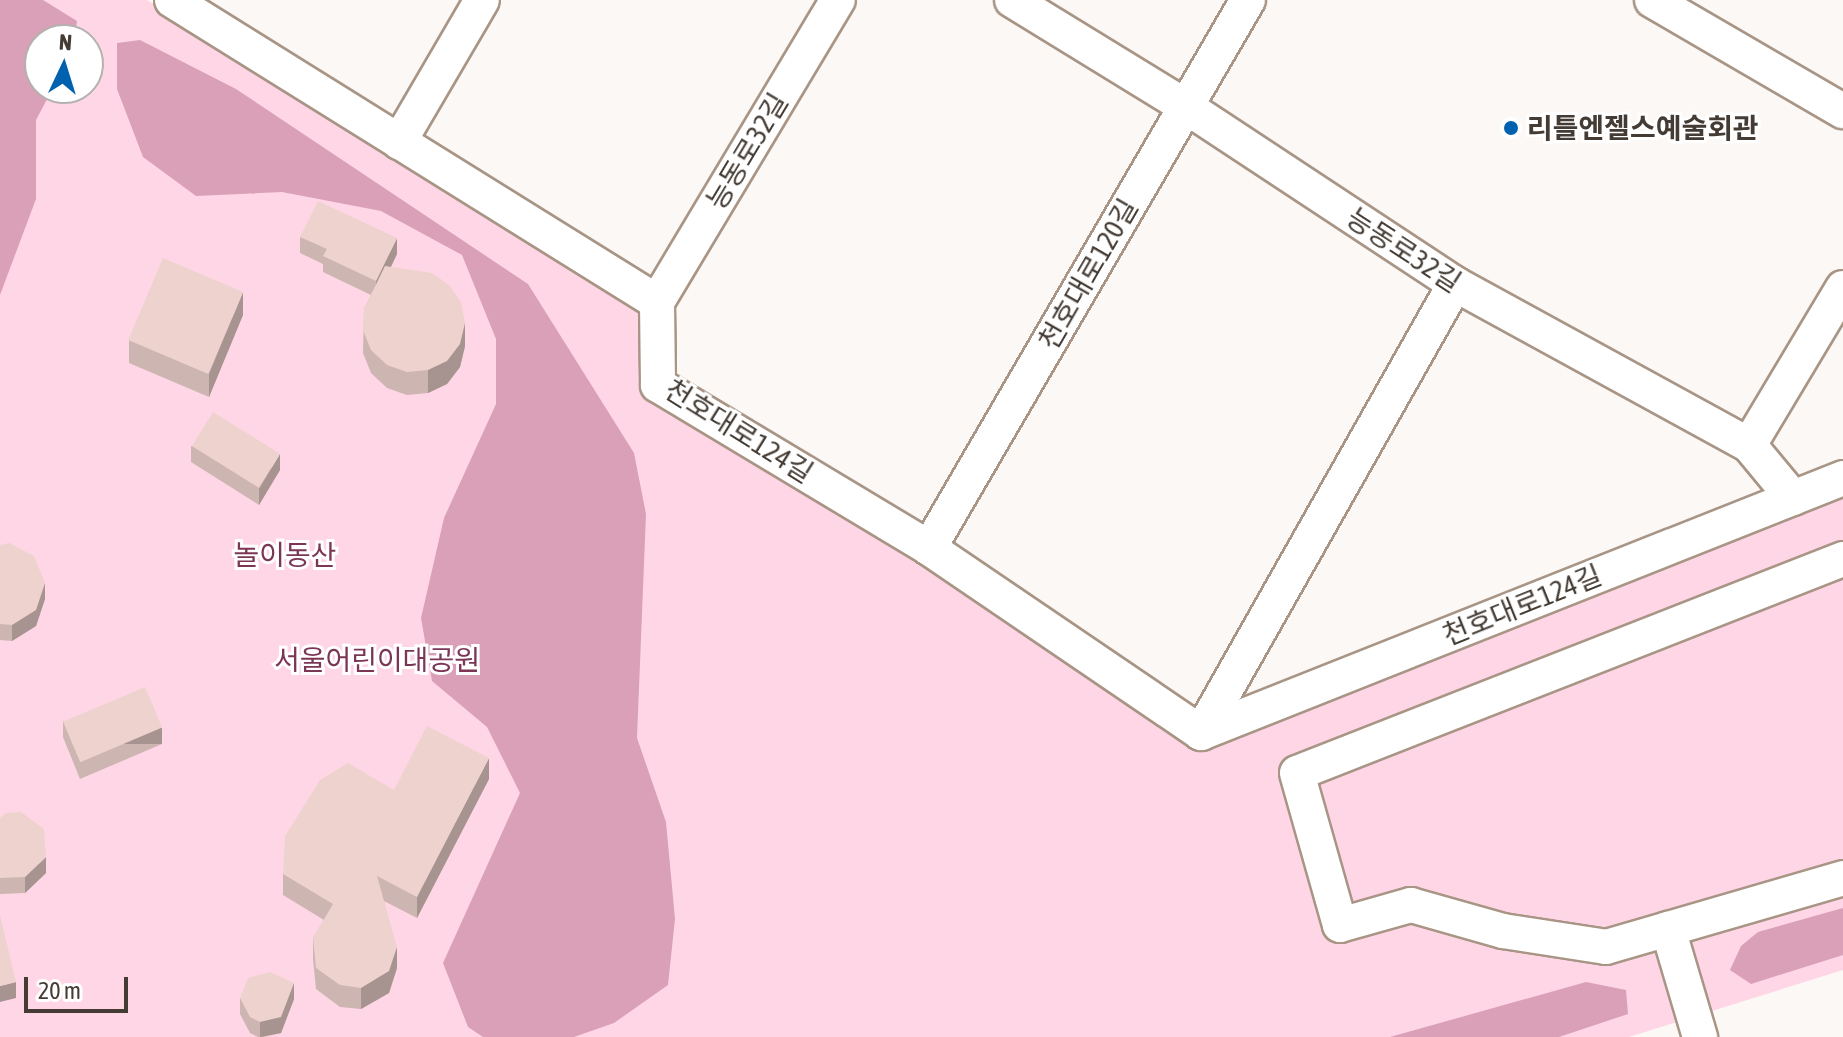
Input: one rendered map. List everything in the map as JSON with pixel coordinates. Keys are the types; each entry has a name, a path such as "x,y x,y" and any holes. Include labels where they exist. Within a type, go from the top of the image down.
{"street":[{"path":"172,0 657,302"},
{"path":"399,142 482,0"},
{"name":"능동로32길","path":"657,302 838,0"},
{"name":"능동로32길","path":"1012,0 1185,106 1455,284 1749,445 1793,498"},
{"name":"천호대로120길","path":"929,548 1248,0"},
{"path":"1652,0 1843,111"},
{"path":"1201,733 1455,284"},
{"path":"1749,445 1843,288"},
{"name":"천호대로124길","path":"657,302 658,385 929,548 1201,733 1843,478"},
{"path":"1843,559 1297,773 1340,925 1411,905 1503,931 1606,947 1843,878"},
{"path":"1668,929 1700,1037"}],"green space":[{"name":"서울어린이대공원","path":"0,0 147,0 642,311 650,399 922,562 1194,746 1843,489 1843,970 1629,1037 0,1037"}],"shaded area":[{"path":"0,0 43,0 77,21 77,24 24,24 24,104 44,104 36,120 36,199 0,295"},
{"path":"140,40 236,89 528,284 634,453 646,514 637,738 666,822 675,919 668,985 614,1023 574,1037 483,1037 468,1027 443,963 520,793 487,727 432,681 421,618 444,518 496,404 496,339 462,255 381,211 282,192 196,196 143,157 117,89 117,43"},
{"path":"1843,908 1843,955 1751,984 1730,970 1741,946 1758,932"},
{"path":"1586,982 1626,990 1628,1014 1559,1037 1390,1037"}],"building":[{"path":"318,201 397,238 376,281 323,256 327,249 300,237"},
{"path":"163,258 243,292 208,374 128,340"},
{"path":"385,266 432,273 449,285 461,302 465,323 460,344 447,361 428,370 407,372 387,365 371,350 363,330 364,309"},
{"path":"213,412 280,454 259,488 192,446"},
{"path":"9,543 34,556 45,583 36,610 12,625 0,624 0,545"},
{"path":"145,687 162,728 80,762 63,722"},
{"path":"427,726 489,758 417,897 377,876 397,947 389,971 361,988 340,985 316,968 313,938 333,904 283,874 285,836 320,780 348,763 394,790"},
{"path":"21,812 44,829 46,857 25,877 0,878 0,818 6,813"},
{"path":"0,915 16,982 0,986"},
{"path":"270,972 294,983 281,1017 260,1022 250,1017 240,998 248,978"}],"place":[{"name":"리틀엔젤스예술회관","path":"1511,128"}],"park label":[{"name":"놀이동산","path":"285,555"}]}
